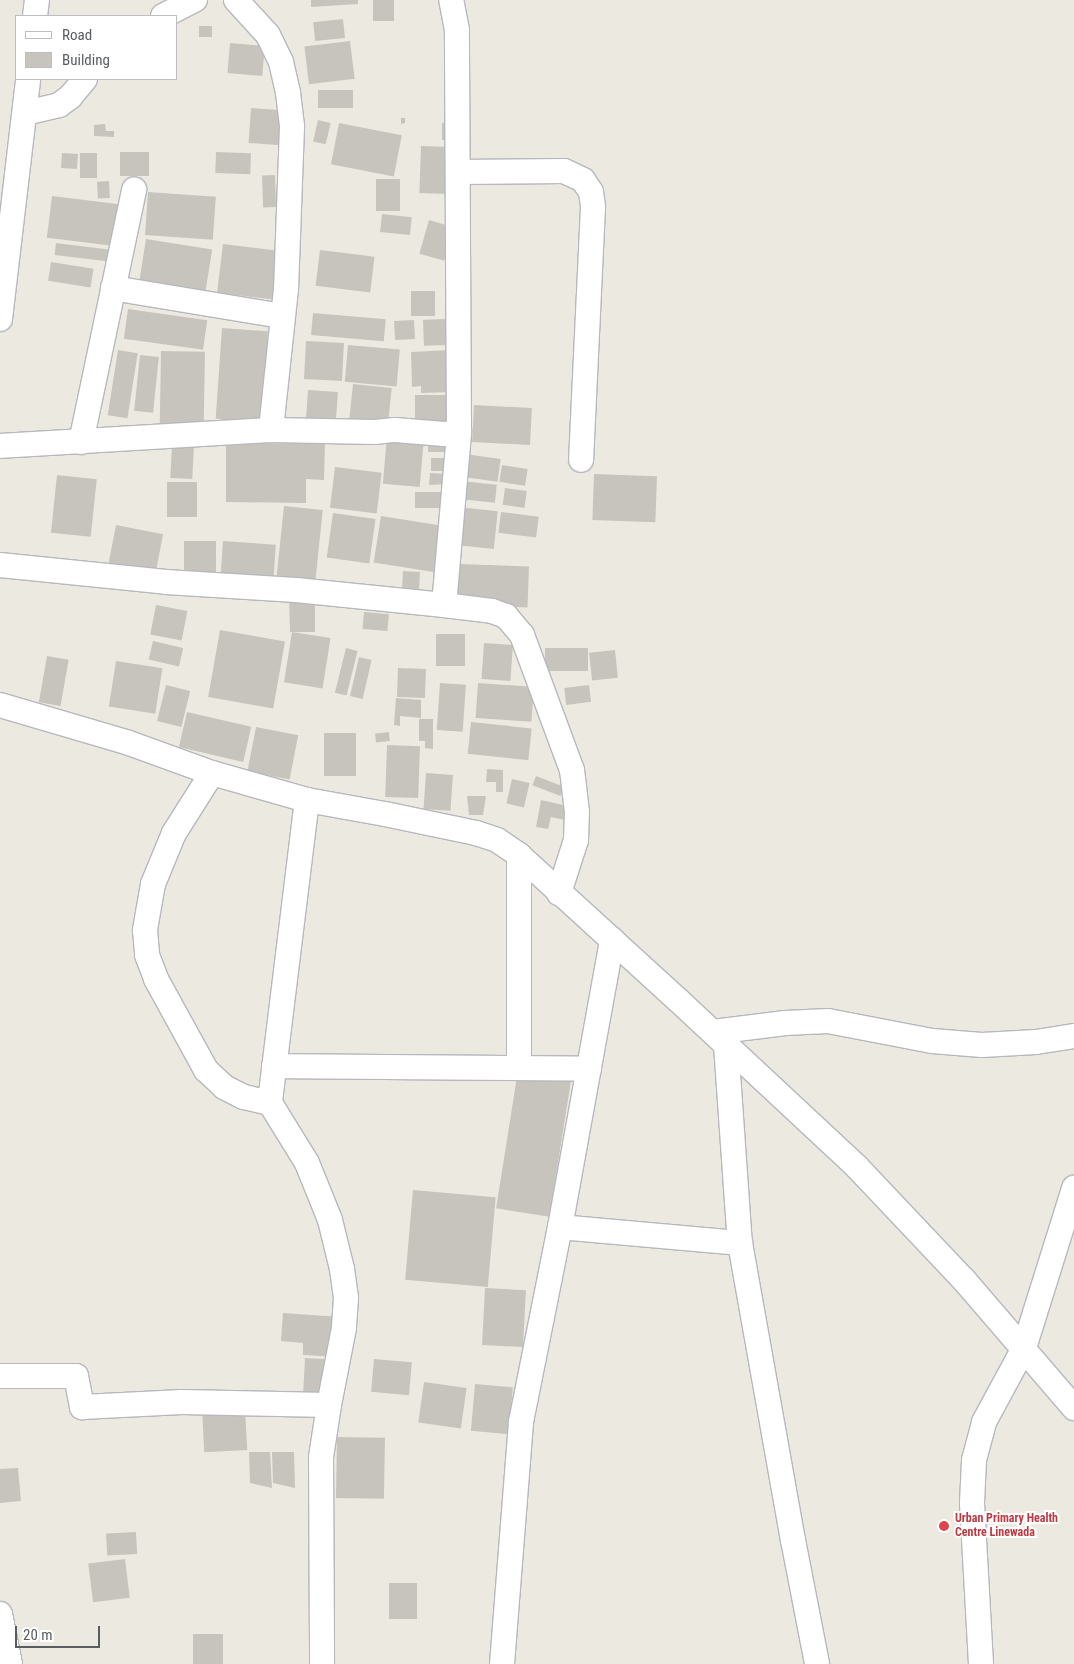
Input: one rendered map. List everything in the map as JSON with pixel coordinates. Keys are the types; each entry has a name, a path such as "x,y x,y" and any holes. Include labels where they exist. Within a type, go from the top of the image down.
{"street":[{"path":"35,15 37,0"},
{"path":"165,15 195,0"},
{"path":"236,0 268,35 281,62 288,93 292,127 283,316 271,430"},
{"path":"444,605 459,433 457,30 451,0"},
{"path":"0,320 28,80"},
{"path":"25,113 59,105 70,97 84,80"},
{"path":"459,172 564,171 583,180 591,192 593,207 581,460"},
{"path":"81,442 134,190"},
{"path":"113,288 283,316"},
{"path":"0,446 271,430 375,432 394,430 421,434 459,433"},
{"path":"0,565 166,582 296,590 444,605 492,611 506,616 522,635 572,770 577,812 576,840 559,893"},
{"path":"0,705 129,743 212,773 307,800 476,833 497,840 519,855 857,1167 964,1280 1074,1408"},
{"path":"212,773 174,833 153,884 145,930 147,955 156,979 206,1070 224,1087 244,1097 270,1103"},
{"path":"307,800 270,1103 307,1163 330,1220 342,1270 346,1298 344,1328 328,1405 321,1457 322,1664"},
{"path":"519,855 519,1068"},
{"path":"502,1664 521,1422 560,1227 612,940"},
{"path":"719,1039 785,1023 828,1021 932,1041 982,1045 1036,1042 1074,1036"},
{"path":"719,1039 740,1243 817,1664"},
{"path":"274,1066 589,1069"},
{"path":"981,1664 972,1503 974,1460 984,1422 1024,1348 1074,1188"},
{"path":"560,1227 740,1243"},
{"path":"0,1376 76,1376 82,1407 182,1402 328,1405"},
{"path":"0,1614 10,1664"}],"building":[{"path":"311,0 358,0 358,4 311,7"},
{"path":"373,0 394,0 394,21 373,21"},
{"path":"343,19 345,38 315,41 313,22"},
{"path":"199,26 212,26 212,37 199,37"},
{"path":"350,41 355,79 309,84 304,47"},
{"path":"230,43 265,46 262,76 227,73"},
{"path":"318,90 353,90 353,108 318,108"},
{"path":"251,108 283,110 280,145 249,143"},
{"path":"401,118 405,118 405,123 401,124"},
{"path":"318,120 331,123 326,144 313,141"},
{"path":"339,123 402,135 394,176 331,164"},
{"path":"442,123 453,123 453,140 442,140"},
{"path":"105,124 106,131 114,131 114,137 94,136 94,125"},
{"path":"421,146 451,147 449,194 419,193"},
{"path":"120,152 149,152 149,176 120,176"},
{"path":"216,152 251,153 250,174 215,173"},
{"path":"62,153 78,154 77,169 61,168"},
{"path":"80,153 97,153 97,178 80,178"},
{"path":"262,175 275,175 276,207 263,207"},
{"path":"376,179 400,179 400,211 376,211"},
{"path":"109,181 110,198 98,199 97,182"},
{"path":"148,192 216,197 213,240 145,235"},
{"path":"52,196 119,204 114,246 47,238"},
{"path":"382,214 412,217 410,235 380,232"},
{"path":"429,220 454,227 444,261 419,254"},
{"path":"146,239 212,249 205,295 139,284"},
{"path":"56,243 113,250 111,262 55,255"},
{"path":"223,244 278,251 272,299 217,293"},
{"path":"320,250 375,257 370,292 316,286"},
{"path":"51,262 93,269 90,287 48,281"},
{"path":"411,291 435,291 435,316 411,316"},
{"path":"128,309 207,320 203,350 124,339"},
{"path":"313,313 386,319 384,341 311,335"},
{"path":"445,319 446,345 424,346 423,320"},
{"path":"414,320 415,339 395,340 394,321"},
{"path":"222,328 268,331 262,422 216,419"},
{"path":"306,341 344,343 342,381 304,379"},
{"path":"348,345 400,350 397,386 345,382"},
{"path":"118,350 138,353 127,418 108,415"},
{"path":"450,350 451,392 421,393 421,386 412,387 411,352"},
{"path":"161,351 205,352 204,426 160,425"},
{"path":"140,355 159,357 153,413 134,411"},
{"path":"353,384 392,388 388,427 349,423"},
{"path":"308,390 338,392 336,424 306,422"},
{"path":"415,395 456,395 456,423 415,423"},
{"path":"474,405 532,408 530,445 472,442"},
{"path":"387,436 424,439 420,487 383,484"},
{"path":"428,439 451,439 451,452 428,452"},
{"path":"226,443 325,444 324,480 306,479 306,503 226,502"},
{"path":"172,445 194,446 192,479 170,478"},
{"path":"465,454 501,459 497,482 462,477"},
{"path":"431,458 449,458 449,471 431,471"},
{"path":"502,465 528,469 525,486 499,482"},
{"path":"335,467 382,473 377,513 330,508"},
{"path":"430,473 449,474 449,484 429,485"},
{"path":"594,474 657,476 655,522 592,520"},
{"path":"57,475 97,479 91,537 51,533"},
{"path":"461,481 497,485 495,503 459,499"},
{"path":"167,482 197,482 197,517 167,517"},
{"path":"505,488 527,491 524,508 503,505"},
{"path":"415,492 444,492 444,508 415,508"},
{"path":"284,506 323,510 315,580 277,576"},
{"path":"458,507 498,511 494,549 454,545"},
{"path":"501,512 539,517 536,537 498,533"},
{"path":"333,513 376,519 369,564 327,558"},
{"path":"381,516 447,526 440,573 374,562"},
{"path":"116,525 163,534 155,576 108,567"},
{"path":"184,541 216,541 216,573 184,573"},
{"path":"223,541 276,545 273,579 221,575"},
{"path":"459,564 529,566 528,607 458,605"},
{"path":"403,571 420,572 419,592 402,591"},
{"path":"289,596 315,601 315,632 290,632"},
{"path":"156,605 187,611 182,641 150,634"},
{"path":"364,612 389,614 387,631 363,629"},
{"path":"220,630 285,641 273,708 208,697"},
{"path":"292,632 331,638 323,688 284,682"},
{"path":"436,634 465,634 465,666 436,666"},
{"path":"153,641 183,648 179,666 149,660"},
{"path":"484,643 513,645 510,681 481,679"},
{"path":"346,648 358,651 347,696 335,693"},
{"path":"545,648 588,648 588,671 545,671"},
{"path":"615,650 618,678 592,681 589,653"},
{"path":"47,656 69,660 61,706 39,702"},
{"path":"359,657 372,660 363,699 350,696"},
{"path":"116,661 162,668 155,714 109,706"},
{"path":"398,668 426,669 425,698 397,697"},
{"path":"440,683 466,685 463,732 437,730"},
{"path":"478,683 534,687 531,722 476,718"},
{"path":"166,685 190,691 181,727 157,721"},
{"path":"589,685 591,702 566,705 564,688"},
{"path":"396,698 421,700 421,718 400,716 400,726 394,725"},
{"path":"187,712 251,727 243,762 179,747"},
{"path":"419,719 433,719 433,749 425,748 425,741 419,741"},
{"path":"471,722 532,728 528,760 468,754"},
{"path":"256,727 298,735 290,779 247,771"},
{"path":"389,732 390,741 376,742 375,733"},
{"path":"324,733 356,733 356,776 324,776"},
{"path":"387,745 420,746 418,798 385,797"},
{"path":"487,769 503,770 503,792 496,792 496,782 486,782"},
{"path":"426,773 453,775 450,811 423,809"},
{"path":"536,776 564,787 560,796 532,785"},
{"path":"512,779 530,783 524,807 506,803"},
{"path":"467,796 486,796 483,815 469,815"},
{"path":"541,800 568,806 565,820 551,817 548,829 536,827"},
{"path":"518,1070 571,1078 549,1217 496,1208"},
{"path":"413,1190 496,1197 488,1287 405,1280"},
{"path":"485,1288 526,1290 523,1347 482,1345"},
{"path":"283,1313 341,1317 338,1357 303,1355 303,1343 281,1341"},
{"path":"305,1358 327,1359 325,1400 303,1399"},
{"path":"374,1359 412,1362 409,1395 371,1392"},
{"path":"424,1382 467,1388 461,1429 418,1423"},
{"path":"475,1384 513,1387 509,1434 471,1431"},
{"path":"245,1408 247,1450 204,1452 202,1410"},
{"path":"337,1437 385,1438 384,1499 336,1498"},
{"path":"249,1452 270,1452 272,1488 250,1483"},
{"path":"272,1452 294,1452 295,1488 273,1483"},
{"path":"18,1468 21,1501 0,1503 0,1469"},
{"path":"136,1532 137,1554 107,1556 106,1534"},
{"path":"125,1559 130,1598 93,1602 88,1564"},
{"path":"389,1583 417,1583 417,1619 389,1619"},
{"path":"193,1634 223,1634 223,1664 193,1664"}],"place":[{"name":"Urban Primary Health Centre Linewada","path":"944,1526"}]}
